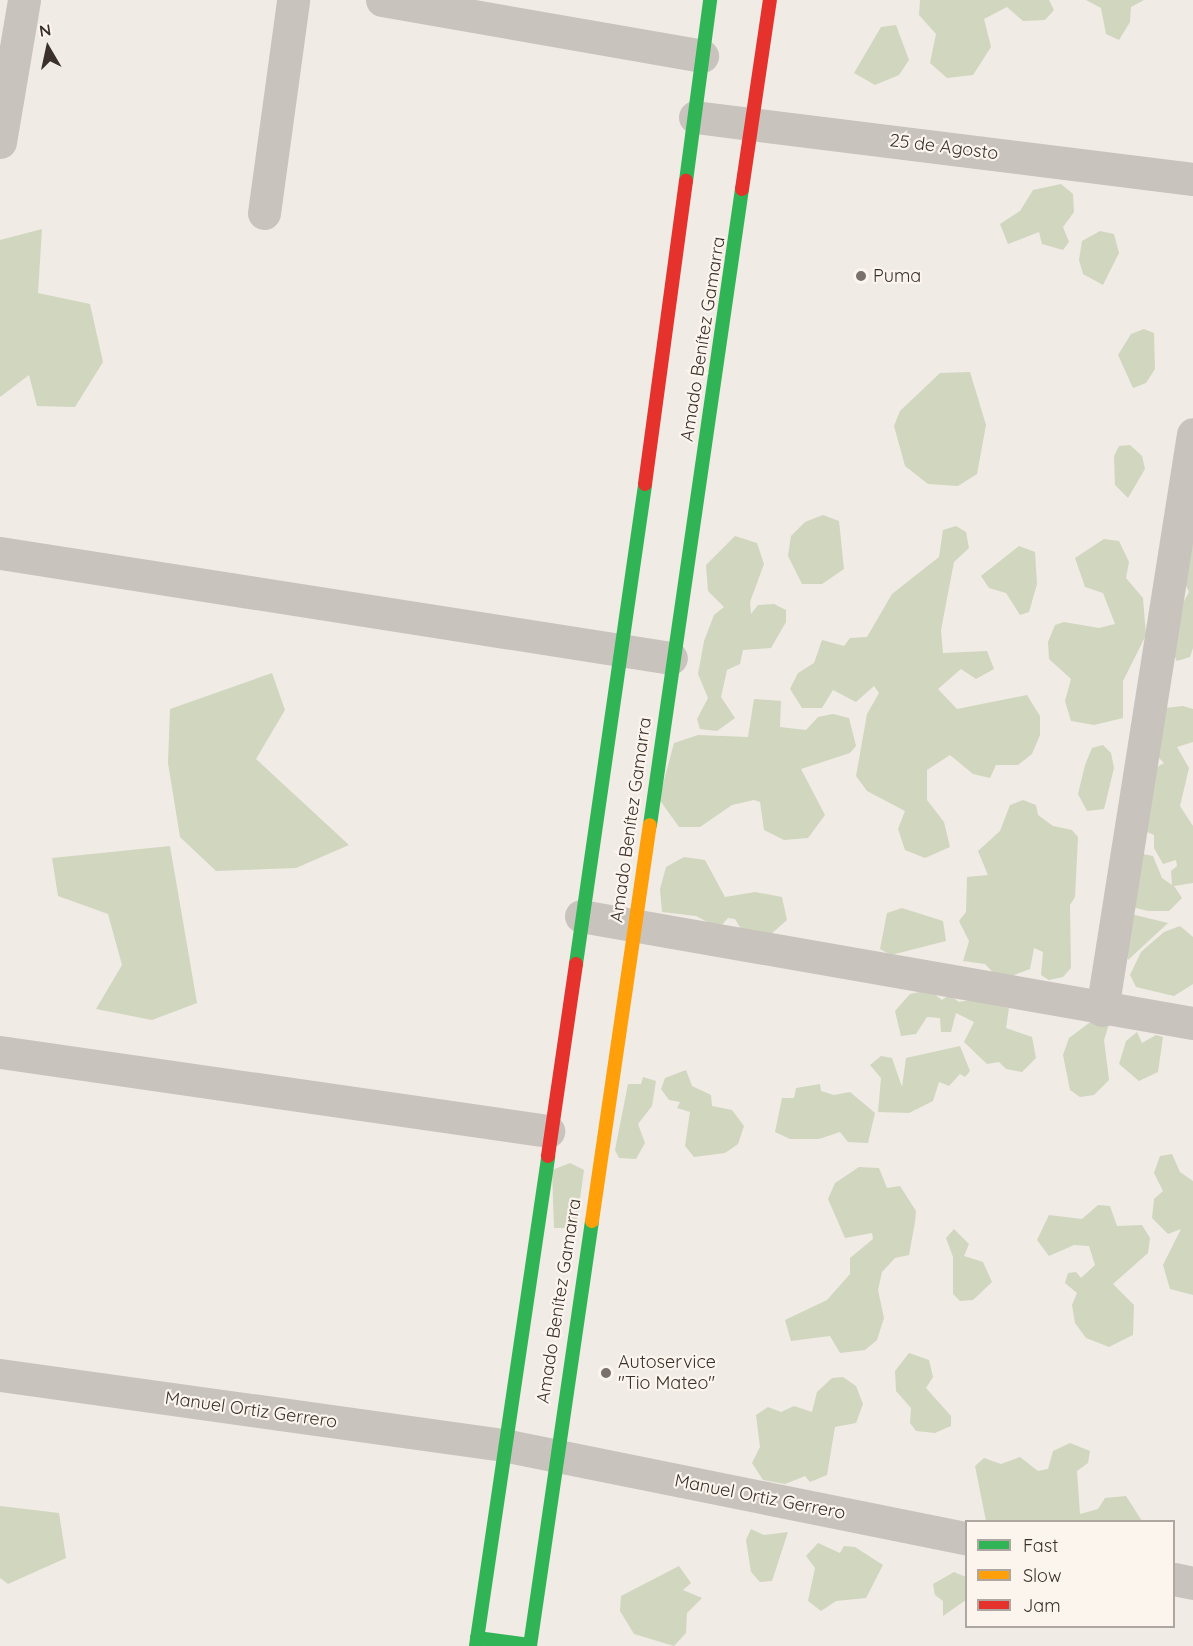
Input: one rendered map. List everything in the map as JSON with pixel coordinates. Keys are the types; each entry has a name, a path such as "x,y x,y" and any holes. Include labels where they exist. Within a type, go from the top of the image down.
{"main road":[{"name":"Amado Benítez Gamarra","path":"477,1642 548,1131 622,651 710,0"},
{"name":"Amado Benítez Gamarra","path":"530,1645 554,1456 635,924 671,658 755,122 770,0"},
{"path":"477,1642 530,1645"}],"street":[{"path":"0,142 24,0"},
{"path":"264,213 293,0"},
{"path":"382,0 702,56"},
{"name":"25 de Agosto","path":"695,117 755,122 1193,179"},
{"path":"1102,1010 1193,434"},
{"path":"0,553 671,658"},
{"path":"581,916 1102,1010 1193,1023"},
{"path":"0,1052 548,1131"},
{"name":"Manuel Ortiz Gerrero","path":"0,1375 503,1445 965,1538"},
{"path":"1175,1579 1193,1583"}],"green space":[{"path":"920,0 1049,0 1054,10 1045,20 1023,21 1007,7 984,19 991,47 973,75 947,78 930,63 936,34 919,15"},
{"path":"1086,0 1144,0 1131,7 1130,22 1119,40 1106,34 1101,8"},
{"path":"896,25 909,60 899,75 875,85 854,73 881,27"},
{"path":"1061,184 1073,194 1074,212 1063,227 1069,242 1063,250 1042,244 1039,232 1008,244 1000,224 1020,211 1033,190"},
{"path":"42,229 38,293 90,304 103,362 75,407 37,406 29,375 0,397 0,240"},
{"path":"1100,231 1114,234 1119,253 1103,285 1083,274 1079,260 1082,241"},
{"path":"1144,329 1154,333 1155,369 1146,383 1133,388 1118,355 1131,334"},
{"path":"970,372 986,425 977,474 958,486 928,484 905,466 894,426 900,411 940,373"},
{"path":"1130,445 1142,456 1145,469 1128,498 1115,485 1114,456 1119,446"},
{"path":"1193,510 1193,648 1190,657 1177,661 1164,638 1189,592 1178,569"},
{"path":"823,515 839,521 844,569 822,584 802,584 788,556 791,536 805,522"},
{"path":"956,526 966,532 969,548 954,562 941,630 943,653 987,651 994,669 976,679 961,669 938,689 957,709 1027,695 1040,716 1040,735 1032,754 1018,765 996,765 990,778 973,774 950,755 927,770 927,800 944,822 950,847 925,858 905,850 898,829 905,811 867,791 856,776 867,714 879,693 874,686 856,702 833,690 822,708 802,708 790,689 798,673 814,663 822,640 844,646 850,638 867,637 892,594 939,557 943,530"},
{"path":"735,536 757,543 764,564 750,602 751,614 758,605 774,604 786,610 786,622 771,648 743,650 740,664 727,670 721,697 735,718 717,731 700,729 697,719 708,698 698,674 704,641 714,615 724,607 708,591 706,565"},
{"path":"1104,539 1119,541 1129,562 1126,578 1143,598 1146,635 1123,681 1123,718 1094,725 1071,721 1065,701 1071,679 1049,659 1048,642 1055,625 1064,622 1099,628 1115,624 1103,593 1085,587 1075,558"},
{"path":"1019,546 1035,552 1037,584 1029,612 1020,615 1006,593 989,588 981,576"},
{"path":"272,673 285,710 256,759 349,845 296,868 216,871 180,837 168,763 170,709"},
{"path":"754,699 781,701 780,727 806,730 818,717 833,714 849,718 856,746 850,753 801,769 825,815 808,838 784,840 764,830 760,802 754,800 732,805 700,827 679,827 659,799 674,743 698,735 748,737"},
{"path":"1183,706 1193,709 1193,742 1177,747 1189,768 1180,806 1193,826 1193,883 1174,886 1182,898 1169,911 1148,911 1132,907 1138,853 1153,856 1162,878 1172,885 1171,871 1177,866 1176,860 1163,864 1154,848 1154,835 1145,831 1157,767 1164,763 1155,754 1165,708"},
{"path":"1103,745 1111,753 1114,768 1106,801 1104,809 1087,811 1078,794 1085,765 1092,748"},
{"path":"1023,800 1036,805 1038,815 1053,826 1072,830 1078,837 1075,897 1070,905 1071,968 1063,977 1049,980 1041,975 1043,952 1034,948 1030,969 1000,980 985,964 963,961 969,941 959,921 966,912 967,877 988,875 978,851 1000,831 1010,805"},
{"path":"170,846 197,1003 152,1020 96,1009 122,965 108,914 58,896 52,858"},
{"path":"684,857 705,860 725,897 755,892 782,897 787,920 770,935 741,929 735,919 728,918 719,928 696,916 662,912 660,889 666,867"},
{"path":"902,908 943,921 946,941 891,955 880,949 887,913"},
{"path":"1131,914 1168,923 1128,960 1123,945"},
{"path":"1180,926 1193,937 1193,984 1174,996 1136,987 1130,975 1141,952 1164,932"},
{"path":"929,990 942,1000 949,995 959,1002 980,998 1009,1008 1006,1028 1032,1037 1036,1058 1022,1072 1006,1069 999,1062 987,1064 964,1042 974,1022 956,1013 951,1032 941,1032 940,1018 927,1017 916,1034 901,1036 895,1011 910,994"},
{"path":"1097,1017 1109,1024 1104,1040 1109,1080 1094,1095 1080,1097 1070,1090 1063,1055 1069,1038"},
{"path":"1137,1032 1142,1043 1156,1035 1163,1037 1158,1072 1139,1081 1119,1064 1126,1041"},
{"path":"960,1046 970,1071 965,1077 960,1074 949,1086 939,1082 933,1101 909,1113 878,1112 881,1078 870,1065 881,1056 892,1058 902,1087 906,1058"},
{"path":"686,1070 692,1086 711,1095 712,1106 732,1110 744,1126 738,1144 725,1153 694,1157 685,1146 690,1112 677,1108 680,1102 669,1100 661,1089 665,1078"},
{"path":"643,1077 656,1081 652,1106 638,1124 645,1143 636,1159 619,1158 615,1150 628,1084 641,1084"},
{"path":"820,1084 821,1091 834,1095 850,1092 875,1113 868,1143 848,1142 840,1132 819,1139 790,1139 775,1132 782,1098 794,1098 796,1088"},
{"path":"1172,1154 1180,1172 1193,1181 1193,1295 1170,1289 1163,1265 1181,1229 1168,1234 1152,1218 1154,1199 1163,1191 1154,1173 1160,1156"},
{"path":"570,1163 584,1170 576,1228 554,1228 552,1170"},
{"path":"859,1167 879,1168 887,1188 900,1186 916,1211 915,1222 909,1255 895,1258 882,1272 878,1290 884,1318 877,1340 865,1350 840,1353 830,1336 791,1341 785,1320 827,1300 850,1274 850,1258 873,1239 872,1233 845,1238 828,1199 835,1183"},
{"path":"1098,1205 1110,1206 1117,1226 1142,1225 1150,1238 1148,1253 1113,1284 1134,1305 1133,1335 1109,1347 1086,1338 1075,1323 1072,1305 1077,1293 1065,1283 1068,1273 1076,1272 1081,1278 1095,1265 1089,1246 1074,1245 1049,1256 1037,1240 1049,1215 1082,1219"},
{"path":"954,1229 969,1244 964,1256 983,1262 992,1282 973,1300 960,1301 953,1294 953,1257 946,1238"},
{"path":"909,1353 929,1360 933,1377 926,1388 951,1416 951,1426 935,1433 916,1431 910,1423 911,1408 896,1391 895,1371"},
{"path":"843,1377 856,1386 863,1404 856,1423 835,1427 827,1475 810,1482 805,1476 785,1484 763,1480 752,1463 760,1447 756,1415 768,1407 781,1412 794,1406 812,1412 817,1392 832,1378"},
{"path":"1070,1443 1090,1451 1088,1463 1077,1471 1080,1514 1098,1509 1105,1498 1126,1496 1141,1520 986,1520 975,1466 984,1458 1001,1464 1020,1457 1038,1471 1048,1469 1053,1451"},
{"path":"0,1506 59,1513 66,1558 8,1584 0,1578"},
{"path":"751,1529 764,1535 788,1532 772,1581 760,1582 751,1572 746,1540"},
{"path":"818,1543 840,1553 844,1546 855,1547 883,1565 866,1598 836,1601 821,1611 808,1601 815,1568 806,1556"},
{"path":"679,1566 691,1583 683,1590 702,1598 687,1613 686,1633 674,1646 634,1634 620,1611 621,1596"},
{"path":"954,1572 965,1577 965,1601 943,1616 943,1601 935,1595 933,1584"}],"traffic: fast":[{"path":"686,181 710,0"},
{"path":"650,825 742,189"},
{"path":"576,964 645,484"},
{"path":"476,1646 548,1156"},
{"path":"530,1646 592,1221"},
{"path":"477,1638 530,1645"}],"traffic: slow":[{"path":"592,1221 650,825"}],"traffic: jam":[{"path":"742,189 770,0"},
{"path":"645,484 686,181"},
{"path":"548,1156 576,964"}],"place":[{"name":"Puma","path":"861,276"},
{"name":"Autoservice \"Tio Mateo\"","path":"606,1373"}]}
